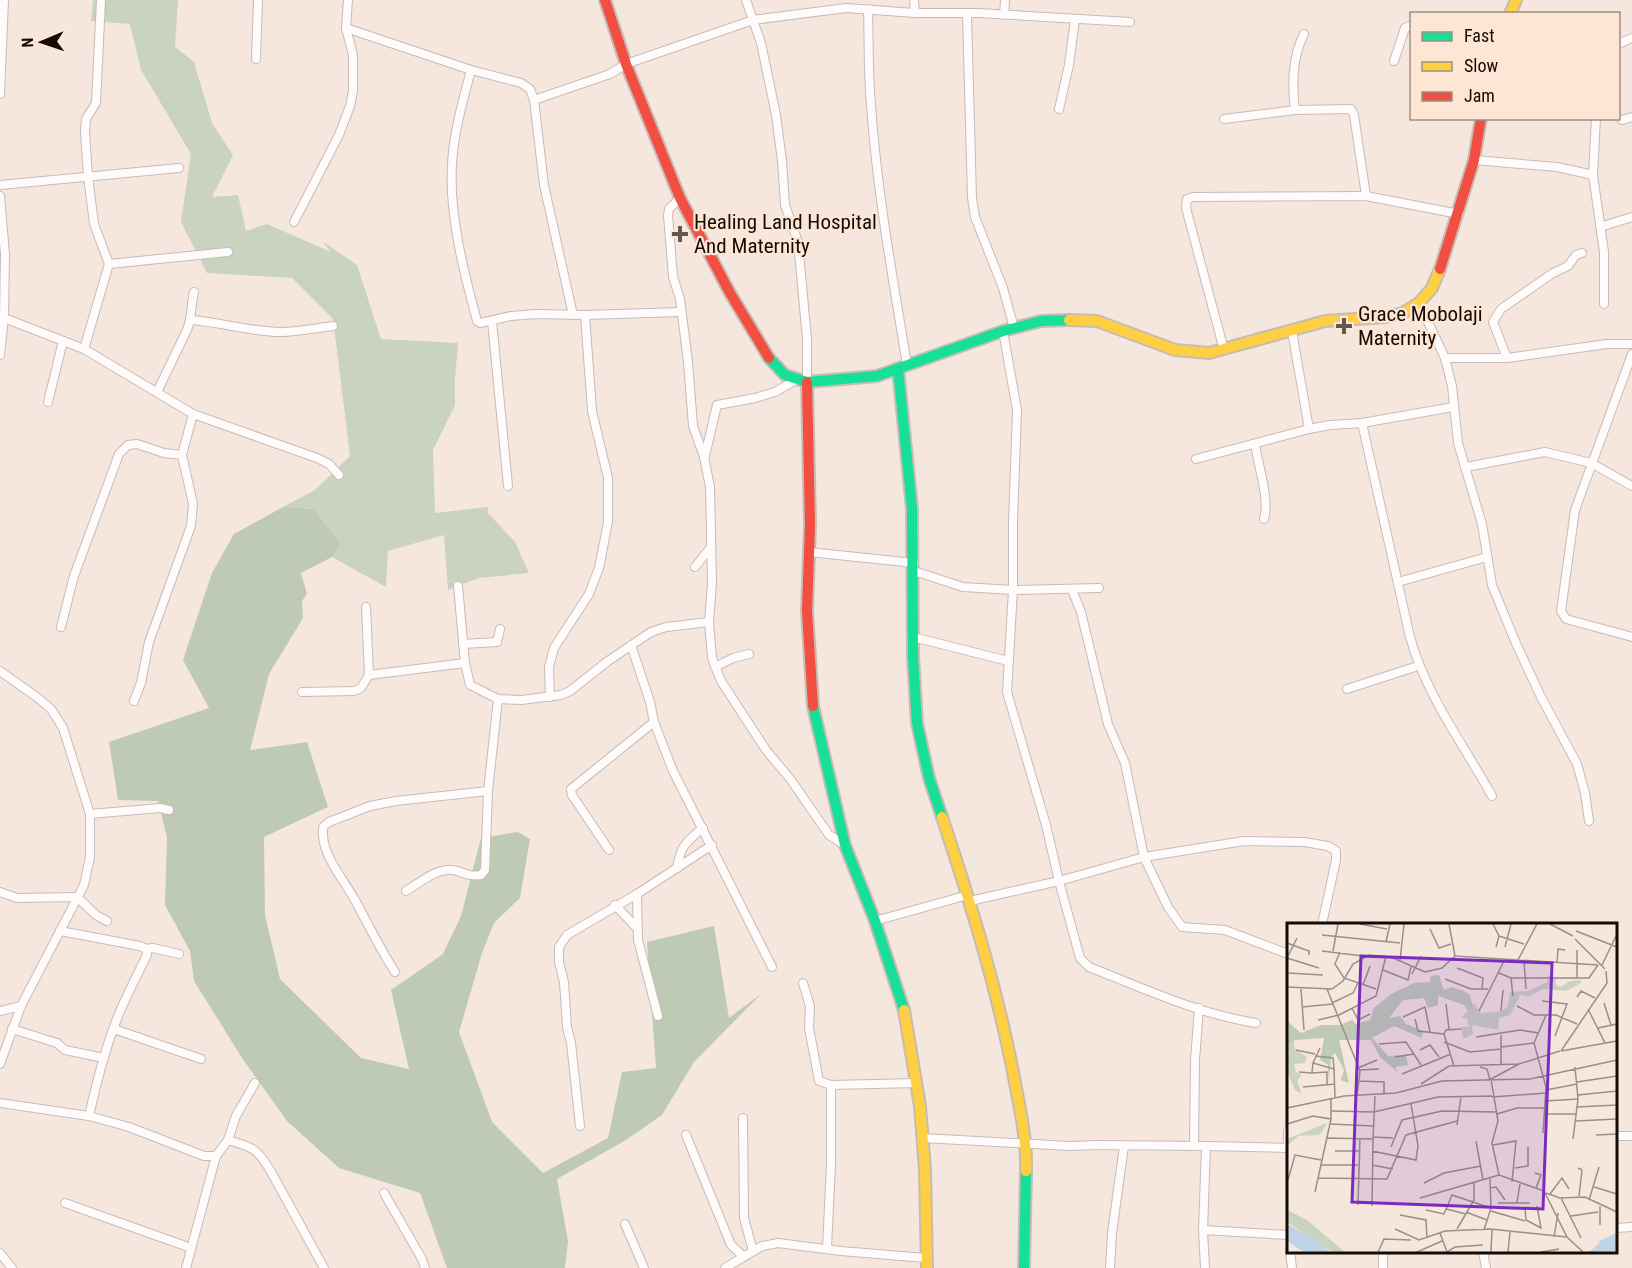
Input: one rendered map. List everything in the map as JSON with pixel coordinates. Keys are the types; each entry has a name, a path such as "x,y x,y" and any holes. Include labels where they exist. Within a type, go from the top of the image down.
{"street":[{"path":"0,94 4,0"},
{"path":"84,349 109,264 94,224 85,132 86,119 96,103 101,0"},
{"path":"256,59 258,0"},
{"path":"294,222 339,135 350,106 353,55 346,28 348,0"},
{"path":"605,0 626,64 680,198 763,350 785,375 802,381"},
{"path":"725,1268 762,1246 778,1243 926,1263 923,1138 917,1083 902,1001 875,921 845,845 812,702 807,611 809,552 802,381 807,339 798,242 785,205 776,115 760,43 746,0"},
{"path":"914,0 915,13"},
{"path":"1004,15 1005,0"},
{"path":"534,100 610,74 626,64 753,20 846,4 868,9 915,13 1130,21"},
{"path":"868,9 874,140 902,367 912,508 913,637 917,723 923,754 969,898 1002,1014 1027,1145 1024,1268"},
{"path":"967,14 972,198 975,217 1002,288 1014,328"},
{"path":"1059,109 1070,65 1075,20"},
{"path":"1394,61 1406,28 1410,26"},
{"path":"346,28 471,70 521,83 530,89 534,100 544,185 573,315"},
{"path":"1294,110 1293,77 1298,45 1304,34"},
{"path":"471,70 455,139 452,198 477,321 480,323 511,316 536,314 681,312"},
{"path":"1224,118 1294,110 1351,109 1354,115 1366,196"},
{"path":"1622,120 1632,117"},
{"path":"704,457 717,405 755,398 802,381 862,378 902,367 1003,331 1041,321 1058,319 1097,321 1175,350 1209,353 1325,321 1386,317 1403,313 1419,303 1432,288 1440,272 1474,160 1481,120"},
{"path":"1596,120 1593,175 1604,252 1604,304"},
{"path":"1474,160 1557,167 1593,175"},
{"path":"0,184 179,168"},
{"path":"0,196 1,234 5,254 4,318 0,355"},
{"path":"1224,350 1186,208 1187,199 1193,197 1366,196 1459,214"},
{"path":"680,198 669,209 668,215 673,277 680,299 688,362 693,426 704,457 710,497 711,658 721,681 766,750 791,780 829,835 845,845"},
{"path":"1600,227 1632,217"},
{"path":"109,264 228,252"},
{"path":"1507,358 1493,322 1496,315 1501,309 1553,273 1568,266 1576,255 1582,253"},
{"path":"157,392 191,320 190,311 194,292"},
{"path":"1419,303 1445,358 1452,386 1458,443 1482,524 1492,585 1541,697 1577,764 1585,793 1589,821"},
{"path":"550,697 550,658 589,594 599,568 608,522 608,478 592,411 585,315"},
{"path":"4,318 84,349 193,414 317,458 329,464 339,475"},
{"path":"191,320 214,321 281,332 333,326"},
{"path":"492,321 508,486"},
{"path":"1003,331 1017,410 1013,590 1007,692 1046,825 1076,947 1084,963 1199,1008 1256,1023"},
{"path":"1292,331 1309,429"},
{"path":"48,402 63,341"},
{"path":"1445,358 1507,358 1607,344 1632,344"},
{"path":"1632,354 1611,415 1591,463 1573,522 1561,611 1566,618 1632,638"},
{"path":"1196,459 1309,429 1362,423 1453,407"},
{"path":"134,701 141,683 149,642 191,526 193,504 182,454 193,414"},
{"path":"1362,423 1418,666 1441,712 1468,753 1491,796"},
{"path":"61,627 75,576 119,454 128,445 137,444 164,453 182,454"},
{"path":"1255,444 1265,495 1264,519"},
{"path":"1466,467 1545,452 1591,463 1632,486"},
{"path":"695,567 711,547"},
{"path":"809,552 914,567 963,587 1013,590 1099,588"},
{"path":"1398,582 1487,556"},
{"path":"458,586 465,663 470,685 498,699 550,697 570,691 651,632 666,627 709,622"},
{"path":"1072,590 1081,612 1108,724 1125,764 1144,857 1168,907 1182,927 1225,930 1287,954"},
{"path":"302,692 354,692 361,688 369,675 366,607"},
{"path":"464,644 497,642 500,629"},
{"path":"913,637 1008,661"},
{"path":"631,645 650,702 654,722 673,771 772,967"},
{"path":"716,667 733,658 749,654"},
{"path":"369,675 465,663"},
{"path":"1347,689 1418,666"},
{"path":"0,671 38,698 51,709 57,718 63,728 90,814 90,857 84,885 21,1006 0,1064"},
{"path":"406,891 436,873 454,870 472,876 481,876 486,865 488,790 498,699"},
{"path":"609,850 572,795 571,789 654,722"},
{"path":"395,972 379,949 356,901 336,871 322,836 323,827 329,822 370,806 488,790"},
{"path":"90,814 160,808 170,810"},
{"path":"677,868 680,850 703,828"},
{"path":"875,921 969,898 1059,881 1144,857 1254,840 1328,846 1336,851 1322,923"},
{"path":"580,1126 559,947 567,935 637,894 712,845"},
{"path":"0,892 16,897 77,897 96,915 107,921"},
{"path":"637,894 638,940 658,1016"},
{"path":"615,905 636,927"},
{"path":"60,931 140,946 147,950 153,948 179,954"},
{"path":"89,1116 114,1029 147,955 147,950"},
{"path":"803,983 810,1006 809,1028 819,1081 831,1085 917,1083"},
{"path":"0,1011 21,1006"},
{"path":"1194,1146 1195,1060 1199,1008"},
{"path":"12,1029 57,1043 65,1050 104,1058"},
{"path":"114,1029 201,1059"},
{"path":"186,1268 216,1156 228,1140 236,1116 255,1083"},
{"path":"827,1248 831,1164 831,1085"},
{"path":"0,1103 89,1116 129,1127 204,1156 216,1156"},
{"path":"743,1118 744,1218 753,1251"},
{"path":"686,1135 731,1245 743,1256"},
{"path":"923,1138 1027,1145 1287,1148"},
{"path":"228,1140 251,1146 261,1155 324,1268"},
{"path":"1110,1268 1112,1233 1124,1146"},
{"path":"1205,1268 1203,1230 1206,1146"},
{"path":"384,1193 425,1268"},
{"path":"65,1203 191,1248"},
{"path":"625,1224 644,1268"},
{"path":"1617,1228 1632,1227"},
{"path":"1203,1230 1287,1234"},
{"path":"0,1253 12,1268"},
{"path":"1290,1253 1292,1268"},
{"path":"1483,1253 1486,1268"}],"green space":[{"path":"93,0 178,0 175,47 194,62 212,123 233,155 212,197 238,195 246,231 267,224 331,252 322,241 357,265 381,339 458,343 455,405 433,450 435,513 488,507 488,513 515,542 529,573 479,578 448,590 444,535 388,551 386,587 332,557 341,544 314,509 283,507 315,490 350,456 333,319 292,278 207,273 181,222 191,154 141,70 130,24 91,21"},
{"path":"283,507 314,509 341,544 332,557 301,573 307,594 302,601 303,618 269,674 250,750 307,742 328,807 264,837 265,915 280,979 361,1058 409,1069 391,990 443,954 461,916 481,838 518,832 530,839 520,898 494,923 482,953 459,1032 492,1122 543,1173 608,1138 622,1072 656,1068 647,942 714,926 729,1018 762,993 694,1062 662,1115 626,1140 557,1179 568,1241 565,1268 447,1268 420,1193 339,1168 287,1121 242,1058 194,981 190,951 165,905 167,838 158,801 118,800 109,742 209,708 183,660 212,573 234,534"}],"traffic: fast":[{"path":"769,358 785,375 807,382 877,376 1003,331 1041,321 1069,320"},
{"path":"898,369 912,509 913,657 917,723 929,778 942,817"},
{"path":"813,706 845,845 875,921 904,1010"},
{"path":"1024,1268 1026,1171"}],"traffic: slow":[{"path":"1511,12 1516,0"},
{"path":"1069,320 1097,321 1175,350 1209,353 1325,321 1386,317 1403,313 1419,303 1432,288 1440,269"},
{"path":"942,817 999,1007 1022,1121 1026,1171"},
{"path":"904,1010 920,1106 925,1170 927,1268"}],"traffic: jam":[{"path":"605,0 626,64 680,198 730,293 769,358"},
{"path":"1440,269 1474,160 1481,120"},
{"path":"807,382 810,525 807,611 813,706"}],"place":[{"name":"Healing Land Hospital And Maternity","path":"680,234"},
{"name":"Grace Mobolaji Maternity","path":"1344,326"}]}
